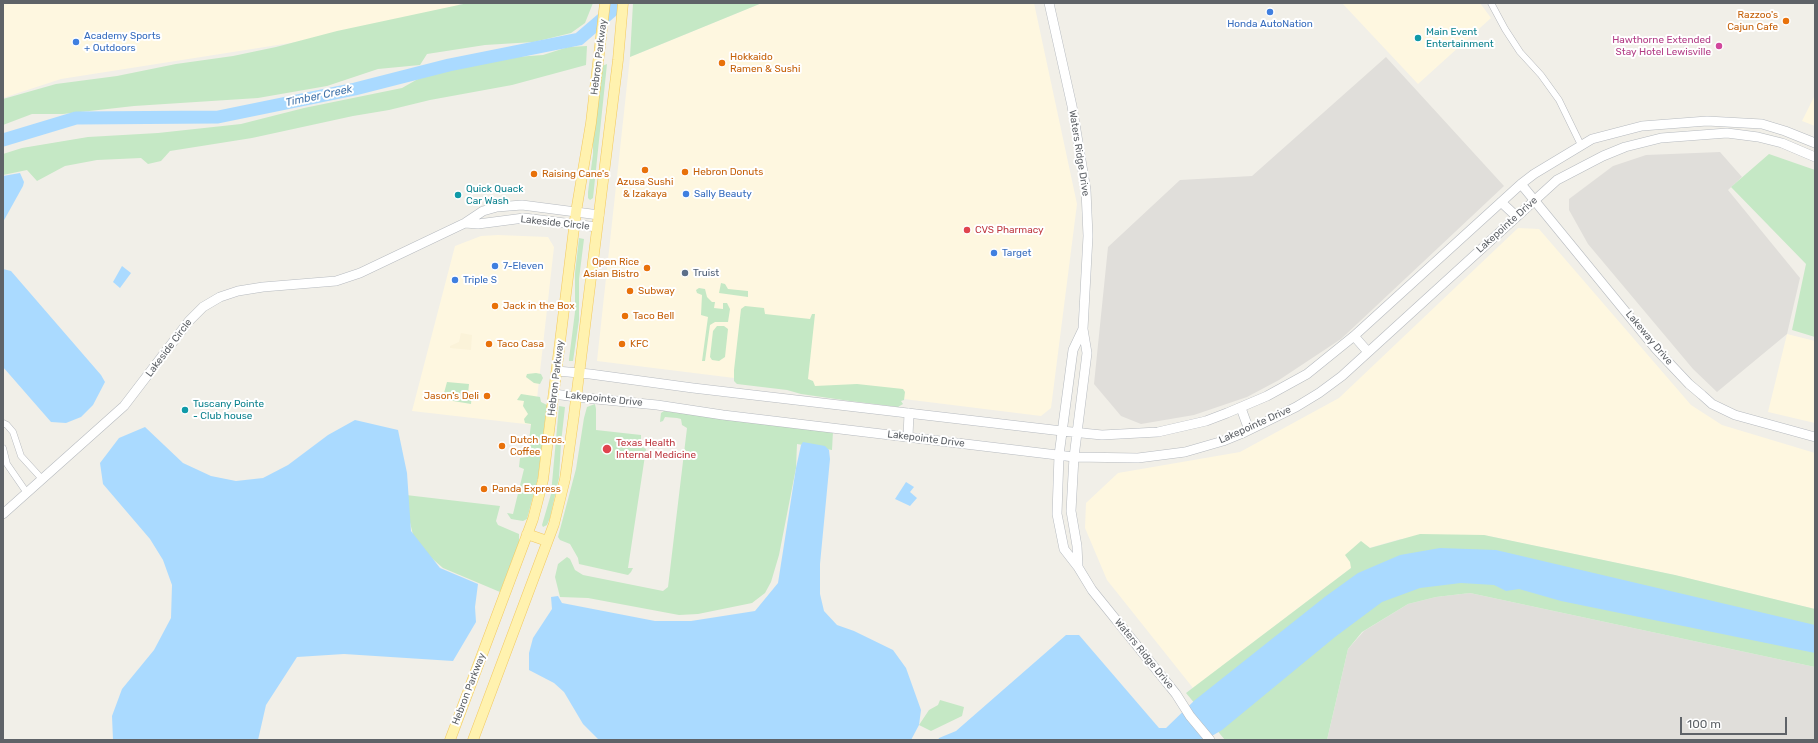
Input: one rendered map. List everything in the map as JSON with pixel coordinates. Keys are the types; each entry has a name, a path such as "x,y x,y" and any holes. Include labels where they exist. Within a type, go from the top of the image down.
{"main road":[{"name":"Hebron Parkway","path":"450,740 527,534 543,480 576,224 576,212 598,66 605,3"},
{"name":"Hebron Parkway","path":"473,740 554,524 565,479 580,372 618,60 623,3"},
{"name":"Waters Ridge Drive","path":"1049,3 1072,106 1086,190 1088,236 1083,329 1087,353 1074,457 1071,511 1078,546 1078,567"},
{"name":"Lakepointe Drive","path":"557,371 580,372 693,388 1078,433 1102,435 1158,432 1206,421 1241,408 1267,396 1307,374 1354,336 1501,202 1534,174 1581,145 1592,140 1642,126 1707,120 1762,124 1815,143"},
{"path":"1782,143 1785,131"},
{"name":"Lakepointe Drive","path":"554,394 576,398 657,405 726,415 1074,457 1138,458 1185,452 1223,441 1249,430 1296,407 1319,393 1342,376 1557,180 1585,165 1625,147 1661,138 1727,133 1758,137 1782,143 1815,157"},
{"name":"Lakeway Drive","path":"1522,184 1656,349 1689,384 1712,404 1735,415 1815,437"},
{"path":"1501,202 1516,216"},
{"name":"Lakeside Circle","path":"3,514 124,406 155,367 173,340 189,320 203,307 220,297 238,291 269,286 336,281 360,273 465,223 483,211 497,207 522,205 599,215"},
{"name":"Lakeside Circle","path":"465,223 478,224 524,218 597,228"},
{"name":"Waters Ridge Drive","path":"1083,329 1073,350 1059,455 1057,514 1064,549 1078,567 1092,590 1176,694 1190,716 1210,740"},
{"path":"1354,336 1368,352"},
{"path":"1241,408 1249,430"},
{"path":"908,437 909,413"},
{"path":"527,534 547,541"}],"street":[{"path":"1491,3 1504,29 1520,52 1541,75 1559,100 1581,145"},
{"path":"3,424 7,425 12,432 21,456 42,479"},
{"path":"3,448 7,464 27,493"}],"shaded area":[{"path":"3,3 458,3 459,6 303,41 61,79 3,98"},
{"path":"762,3 1034,3 1077,204 1051,408 1041,416 597,361 630,57"},
{"path":"1342,3 1480,3 1491,18 1418,84"},
{"path":"1386,57 1504,186 1341,339 1279,380 1247,397 1194,415 1141,424 1121,416 1094,384 1108,247 1180,180 1252,176"},
{"path":"1815,95 1815,126 1802,121"},
{"path":"1720,152 1742,177 1728,190 1800,278 1787,334 1717,392 1693,369 1588,244 1569,210 1569,199 1613,166 1646,155"},
{"path":"1518,228 1539,229 1691,405 1722,425 1815,453 1815,609 1675,575 1484,535 1400,539 1369,548 1351,562 1351,568 1193,688 1107,580 1085,528 1086,503 1118,473 1240,452 1339,398"},
{"path":"498,235 548,237 554,247 534,425 412,411 455,246 481,236"},
{"path":"1787,334 1815,341 1815,423 1768,412"},
{"path":"1470,593 1815,667 1815,740 1327,740 1348,649 1364,631 1408,604 1436,597"}],"green space":[{"path":"468,3 593,3 585,23 571,33 534,42 485,45 427,54 420,65 378,69 327,86 258,98 134,106 63,114 32,114 3,125 3,99 56,84 117,76 176,64 233,56 276,47 337,31"},
{"path":"633,3 762,3 630,57"},
{"path":"587,46 586,65 512,85 430,100 389,110 353,116 252,138 170,151 161,161 148,164 141,158 97,160 65,166 37,181 27,170 3,175 3,154 22,148 88,137 158,133 241,124 304,108 402,88 425,75 455,67 516,57 543,55 568,47"},
{"path":"607,64 593,198 590,200 588,198 588,192 593,154 593,134 602,66"},
{"path":"1769,154 1815,170 1815,337 1792,330 1806,264 1731,187"},
{"path":"579,238 584,239 579,279 579,320 573,361 569,361 575,312 575,273"},
{"path":"721,283 725,284 728,289 748,291 748,297 719,293"},
{"path":"699,288 705,289 707,297 712,302 715,302 714,308 723,309 723,303 727,303 730,309 728,322 715,322 710,325 705,361 702,361 708,317 701,315 702,295 697,293 696,290"},
{"path":"745,306 764,308 765,314 810,319 812,314 815,314 808,379 813,381 815,386 857,384 903,389 905,392 904,400 901,401 903,404 898,407 737,384 734,381 734,370 741,309"},
{"path":"717,326 724,326 728,329 725,357 719,361 712,360 710,357 713,331"},
{"path":"527,374 541,374 543,378 540,384 534,383 526,377"},
{"path":"447,382 469,384 468,394 472,394 471,404 447,400 444,393"},
{"path":"521,394 540,397 541,402 547,405 538,478 527,519 523,521 511,519 507,513 513,514 524,469 519,467 520,458 527,457 531,424 525,423 524,419 528,414 523,406 524,401 517,400"},
{"path":"595,404 596,430 641,435 641,446 646,449 628,568 633,568 628,575 579,564 578,558 570,544 560,540 558,537 576,469 587,407"},
{"path":"559,406 565,407 559,478 550,518 547,525 543,527 542,525 551,494"},
{"path":"664,411 833,431 832,450 797,444 796,468 779,555 771,582 765,593 752,603 698,614 679,615 588,598 560,597 555,577 558,564 567,557 570,559 575,570 583,575 663,591 668,587 687,428 682,425 681,419 677,418 665,417 663,421 660,422 661,413"},
{"path":"406,495 500,506 496,521 498,525 519,534 519,542 500,592 443,568 428,555 413,535 408,514"},
{"path":"1420,534 1484,535 1675,575 1815,609 1815,667 1470,593 1436,597 1408,604 1362,632 1348,649 1327,740 1225,740 1186,693 1351,568 1350,562 1345,555 1361,541 1370,548"},
{"path":"940,700 964,707 962,716 931,731 919,725 929,710 938,705"}],"sand":[{"path":"461,333 472,335 471,350 450,348 450,346 459,342"}],"water":[{"path":"20,173 24,182 23,186 3,222 3,176"},
{"path":"122,266 131,273 120,288 113,282"},
{"path":"3,269 11,271 101,375 105,382 93,405 81,417 66,423 51,422 3,367"},
{"path":"355,420 398,430 407,473 411,531 440,568 478,584 475,607 476,622 453,661 344,654 297,657 266,705 258,740 113,740 112,716 122,689 154,650 171,618 172,585 163,560 150,539 103,484 100,463 119,438 145,427 183,463 211,476 236,481 263,478 288,465 328,435"},
{"path":"803,442 825,446 829,450 830,459 820,564 820,594 824,611 837,625 854,631 893,650 906,668 921,710 919,725 911,740 599,740 583,724 564,692 554,683 529,670 529,653 533,638 552,609 551,597 558,596 562,603 655,621 691,621 755,611 778,583 796,468"},
{"path":"906,482 914,487 910,492 917,498 910,506 895,499"},
{"path":"1440,548 1496,550 1815,625 1815,653 1561,601 1519,589 1506,591 1494,585 1461,583 1420,588 1382,602 1335,637 1222,730 1205,740 938,740 939,738 956,731 1066,635 1079,635 1159,728 1166,728 1195,700 1326,596 1358,573 1400,555"}],"waterway":[{"name":"Timber Creek","path":"3,140 76,118 218,117 355,89 449,65 579,39 621,3"}],"place":[{"name":"Honda AutoNation","path":"1270,12"},
{"name":"Razzoo's Cajun Cafe","path":"1786,21"},
{"name":"Main Event Entertainment","path":"1418,38"},
{"name":"Academy Sports + Outdoors","path":"76,42"},
{"name":"Hawthorne Extended Stay Hotel Lewisville","path":"1719,46"},
{"name":"Hokkaido Ramen & Sushi","path":"722,63"},
{"name":"Azusa Sushi & Izakaya","path":"645,170"},
{"name":"Hebron Donuts","path":"685,172"},
{"name":"Raising Cane's","path":"534,174"},
{"name":"Sally Beauty","path":"686,194"},
{"name":"Quick Quack Car Wash","path":"458,195"},
{"name":"CVS Pharmacy","path":"967,230"},
{"name":"Target","path":"994,253"},
{"name":"7-Eleven","path":"495,266"},
{"name":"Open Rice Asian Bistro","path":"647,268"},
{"name":"Truist","path":"685,273"},
{"name":"Triple S","path":"455,280"},
{"name":"Subway","path":"630,291"},
{"name":"Jack in the Box","path":"495,306"},
{"name":"Taco Bell","path":"625,316"},
{"name":"Taco Casa","path":"489,344"},
{"name":"KFC","path":"622,344"},
{"name":"Jason's Deli","path":"487,396"},
{"name":"Tuscany Pointe - Club house","path":"185,410"},
{"name":"Dutch Bros. Coffee","path":"502,446"},
{"name":"Texas Health Internal Medicine","path":"607,449"},
{"name":"Panda Express","path":"484,489"}]}
